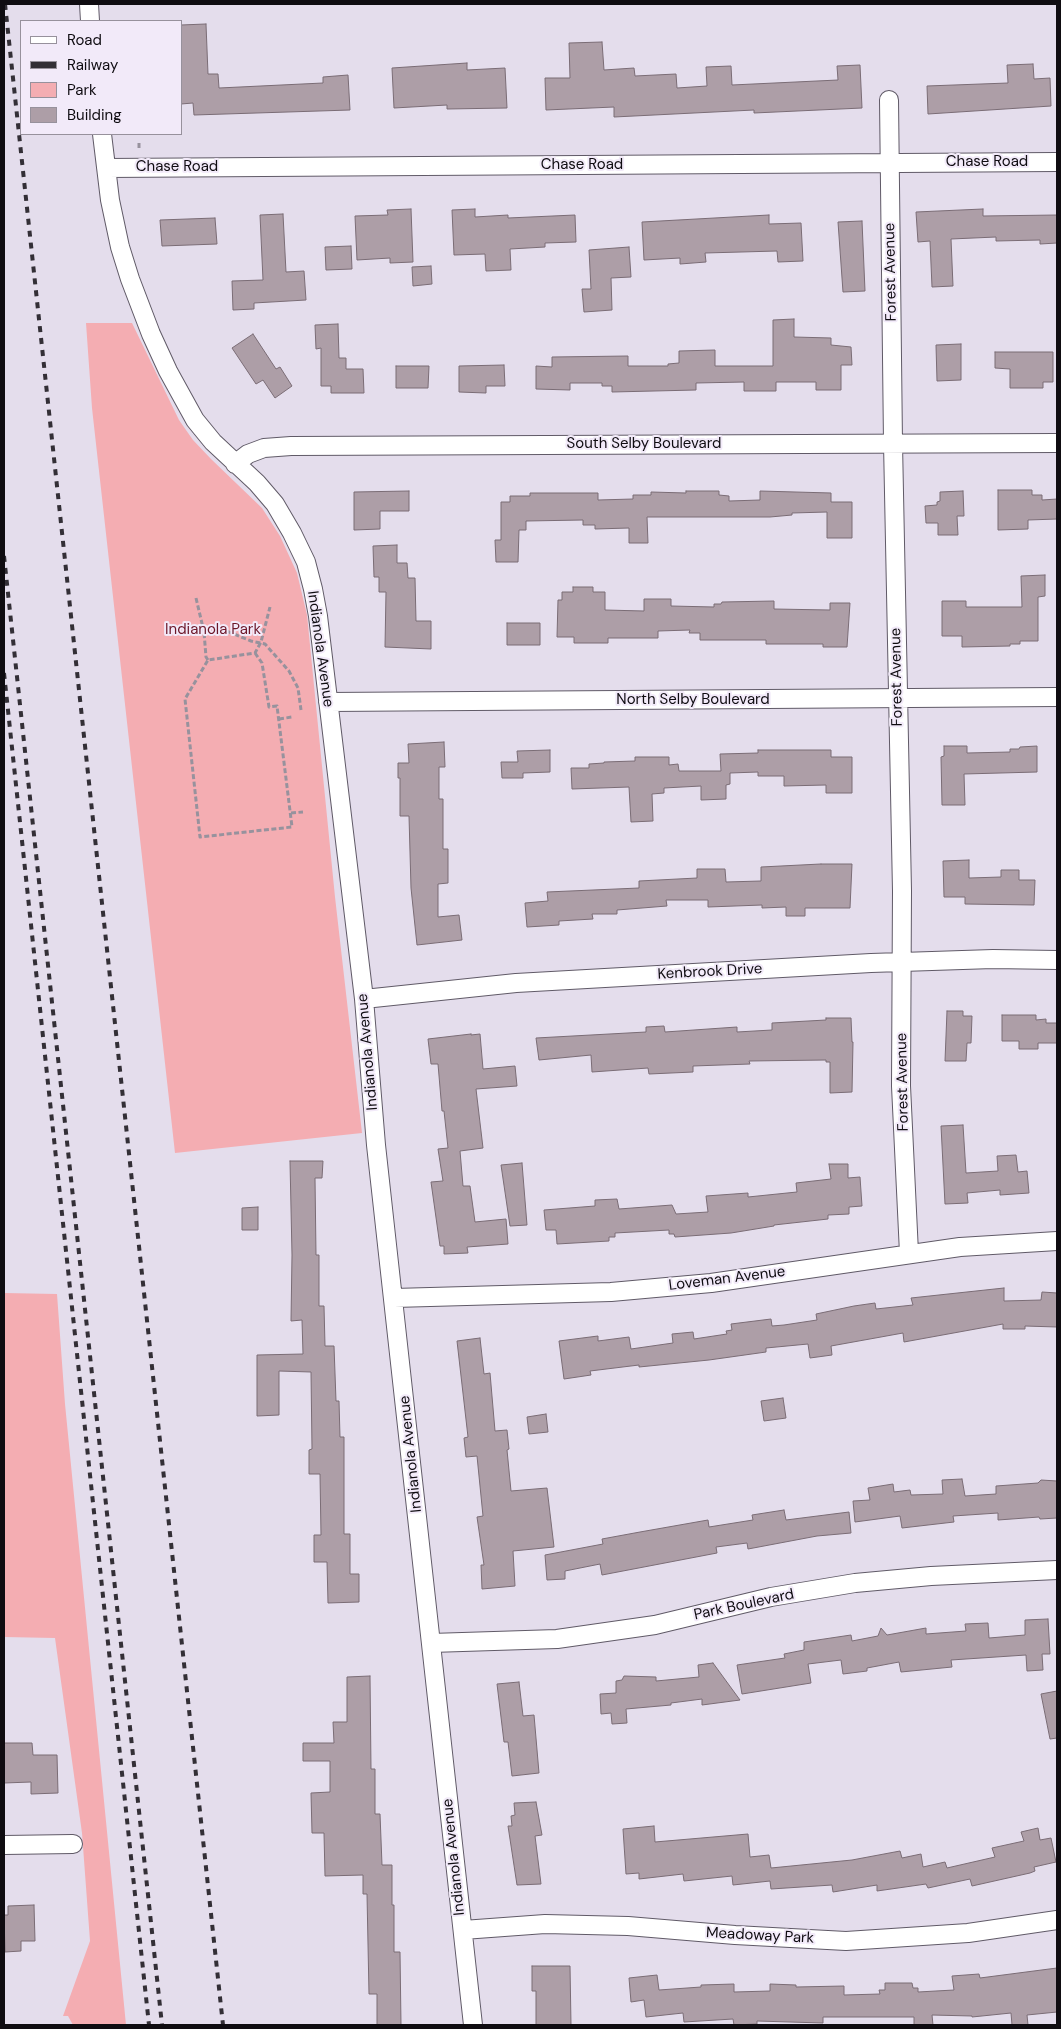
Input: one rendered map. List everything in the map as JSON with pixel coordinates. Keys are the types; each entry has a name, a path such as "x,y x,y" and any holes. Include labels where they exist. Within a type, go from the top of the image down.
{"street":[{"path":"88,4 90,20"},
{"name":"Forest Avenue","path":"889,100 902,962 901,1086 909,1253"},
{"name":"Indianola Avenue","path":"102,135 110,200 120,247 151,334 168,371 195,420 275,504 306,562 318,616 364,999 376,1145 473,2025"},
{"name":"Chase Road","path":"106,168 1057,162"},
{"name":"South Selby Boulevard","path":"235,464 248,454 264,448 291,446 1057,443"},
{"name":"North Selby Boulevard","path":"328,702 1057,697"},
{"name":"Kenbrook Drive","path":"364,999 516,983 902,962 993,959 1057,960"},
{"name":"Loveman Avenue","path":"394,1298 620,1291 711,1283 960,1246 1057,1241"},
{"name":"Park Boulevard","path":"431,1643 557,1640 655,1625 771,1597 855,1583 932,1576 1057,1570"},
{"path":"4,1845 73,1844"},
{"name":"Meadoway Park","path":"462,1930 544,1924 628,1926 846,1940 968,1932 1057,1920"}],"path":[{"path":"138,143 139,148"},
{"path":"196,598 208,660"},
{"path":"255,653 261,642 270,607"},
{"path":"204,632 224,630 251,641 261,642 280,659 289,671 298,688 302,710"},
{"path":"208,660 255,653"},
{"path":"208,660 185,699 200,837 292,827 277,706 269,707 262,663 255,653"},
{"path":"279,719 292,717"},
{"path":"291,813 304,812"}],"green space":[{"name":"Indianola Park","path":"86,323 132,323 179,420 193,440 262,508 280,536 297,573 307,615 335,897 362,1133 175,1153 92,408"},
{"path":"4,1293 57,1294 65,1404 126,2025 73,2025 68,2016 63,2016 90,1941 82,1833 55,1638 4,1637"}],"building":[{"path":"206,24 208,74 218,74 219,88 323,83 323,77 348,75 350,110 194,115 193,103 182,104 182,25"},
{"path":"602,42 604,70 634,68 635,76 676,74 677,88 707,86 706,67 731,66 732,85 838,80 837,66 860,65 862,108 754,113 754,110 614,117 614,107 546,110 545,78 570,78 569,43"},
{"path":"467,63 467,70 505,68 507,108 447,109 447,105 394,108 392,68"},
{"path":"1033,64 1034,79 1050,78 1051,106 928,114 927,86 1008,83 1007,65"},
{"path":"411,209 413,262 390,263 390,258 357,260 355,216 388,215 387,210"},
{"path":"475,209 475,217 508,215 508,218 575,215 576,242 545,243 545,247 510,249 511,270 486,271 485,254 454,255 452,210"},
{"path":"983,209 983,216 1057,215 1057,243 1040,244 1040,240 996,241 996,237 951,239 953,286 932,287 930,241 918,242 916,212"},
{"path":"283,214 286,272 304,271 306,300 254,303 254,309 233,310 232,281 263,280 260,215"},
{"path":"769,215 769,224 801,223 803,261 778,262 777,251 705,253 706,262 680,264 680,258 644,260 642,222"},
{"path":"215,218 217,244 162,246 160,220"},
{"path":"862,221 865,291 843,292 838,222"},
{"path":"351,246 352,269 326,270 325,247"},
{"path":"629,247 631,277 611,278 612,310 584,312 582,289 591,289 589,250"},
{"path":"431,266 432,284 413,286 412,267"},
{"path":"794,319 794,337 831,338 831,345 851,347 852,365 841,365 841,390 816,390 816,382 776,382 776,391 744,391 744,382 696,383 696,390 612,392 612,386 602,386 602,383 570,383 570,390 536,389 536,366 552,367 552,357 628,356 628,366 668,366 668,364 679,363 679,351 715,350 715,366 773,366 773,320"},
{"path":"338,324 339,358 346,358 346,369 363,369 364,393 331,393 331,386 321,386 321,348 316,349 315,325"},
{"path":"253,334 276,369 280,367 292,386 275,398 263,380 256,384 232,348"},
{"path":"961,344 961,380 937,381 936,345"},
{"path":"995,352 1053,352 1053,382 1043,382 1043,388 1010,388 1010,369 995,368"},
{"path":"504,365 505,386 486,386 486,393 459,392 459,366"},
{"path":"396,366 429,366 428,388 396,388"},
{"path":"998,490 1032,490 1032,495 1042,495 1042,500 1057,499 1057,519 1028,520 1028,529 998,530"},
{"path":"409,491 409,511 380,511 380,529 354,530 354,492"},
{"path":"686,491 719,491 719,495 729,496 729,501 760,500 760,491 831,493 831,502 852,502 852,538 827,538 827,512 792,513 792,515 770,517 647,517 648,543 629,543 629,528 595,529 595,525 583,525 583,520 526,521 526,530 519,530 518,562 496,562 495,540 501,540 501,502 510,502 510,496 530,496 530,493 598,493 598,500 633,499 633,495 651,495 651,492 686,493"},
{"path":"963,491 964,516 957,516 958,535 938,535 938,523 926,523 925,506 937,505 937,502 940,501 940,492"},
{"path":"397,545 397,563 407,563 408,578 415,578 416,621 431,621 431,649 385,647 386,592 379,592 379,577 374,577 373,546"},
{"path":"1045,575 1045,596 1038,597 1038,641 1020,641 1020,644 1010,644 1010,646 962,647 962,636 942,636 942,601 966,601 966,607 1022,607 1021,576"},
{"path":"573,587 593,587 593,592 605,592 605,610 644,611 644,599 671,599 671,606 714,607 714,604 721,604 722,602 774,601 774,609 830,610 830,603 850,603 847,647 823,647 823,644 766,644 766,640 700,640 700,633 689,633 690,630 658,631 658,638 608,638 608,643 574,643 574,637 557,637 558,600 562,600 562,592 573,592"},
{"path":"507,623 540,623 540,645 507,645"},
{"path":"444,742 445,767 439,767 439,799 443,799 443,849 448,849 448,883 438,884 438,917 459,915 462,940 417,945 411,888 409,816 400,816 398,763 409,763 408,744"},
{"path":"944,746 967,746 967,753 1010,752 1010,749 1037,746 1037,772 964,774 965,805 942,805 941,757 944,756"},
{"path":"550,750 550,772 523,773 523,778 502,778 501,762 518,762 517,751"},
{"path":"758,750 831,750 831,757 852,757 852,793 826,793 826,785 784,786 784,776 758,776 758,772 730,773 730,784 726,785 726,799 701,800 701,786 664,788 664,793 652,794 653,821 631,822 629,787 572,789 571,768 589,768 589,764 635,761 635,757 669,757 669,765 678,764 679,771 721,771 720,754 758,753"},
{"path":"969,860 969,878 1001,877 1001,870 1019,870 1019,880 1035,880 1034,905 965,904 965,897 944,897 943,861"},
{"path":"852,864 850,908 805,908 805,916 786,916 786,907 762,908 762,905 708,907 708,900 666,900 667,906 617,910 617,914 592,914 593,919 559,921 559,925 527,927 525,903 548,901 547,892 639,888 639,881 697,878 697,869 725,869 726,882 761,881 761,867"},
{"path":"947,1011 963,1011 963,1016 972,1016 971,1043 967,1043 966,1061 945,1061"},
{"path":"1002,1015 1036,1015 1036,1020 1046,1019 1046,1023 1057,1023 1057,1043 1038,1043 1038,1049 1019,1049 1019,1041 1002,1041"},
{"path":"826,1018 851,1018 853,1042 852,1092 830,1093 830,1062 826,1062 826,1060 749,1061 750,1064 693,1066 693,1072 649,1074 648,1068 592,1072 591,1055 539,1060 536,1038 646,1032 646,1027 664,1026 665,1032 737,1027 737,1032 772,1030 772,1023 826,1020"},
{"path":"480,1034 483,1069 515,1066 517,1086 476,1089 483,1148 460,1151 463,1186 470,1186 475,1222 506,1219 508,1244 467,1247 468,1253 444,1254 444,1246 440,1246 431,1182 443,1181 438,1149 448,1148 444,1111 442,1111 438,1064 431,1064 428,1039"},
{"path":"963,1125 966,1173 998,1171 997,1156 1016,1155 1018,1172 1027,1171 1029,1193 1000,1195 1000,1190 967,1193 968,1203 945,1204 941,1126"},
{"path":"290,1161 323,1161 322,1178 315,1178 316,1255 319,1255 319,1306 324,1306 325,1346 334,1346 336,1401 339,1401 340,1437 344,1437 344,1534 350,1534 350,1574 359,1574 359,1602 328,1603 327,1562 314,1562 314,1535 321,1535 320,1474 309,1474 309,1450 312,1449 311,1372 279,1371 279,1415 257,1416 257,1355 303,1354 302,1320 291,1321"},
{"path":"522,1163 527,1225 510,1226 501,1165"},
{"path":"829,1164 848,1164 848,1178 860,1177 862,1206 849,1207 849,1214 828,1215 828,1219 774,1225 731,1233 675,1237 674,1234 669,1234 669,1230 615,1233 615,1237 609,1237 609,1241 557,1244 556,1230 546,1230 544,1210 595,1206 595,1200 617,1199 619,1209 672,1205 676,1214 708,1212 706,1196 748,1193 748,1197 797,1192 796,1183 831,1179"},
{"path":"258,1207 258,1230 242,1230 242,1208"},
{"path":"1004,1288 1004,1301 1041,1300 1042,1292 1057,1293 1057,1327 1025,1326 1025,1329 1003,1329 1003,1324 904,1342 903,1333 831,1346 832,1355 810,1358 808,1344 766,1348 766,1352 709,1360 590,1371 591,1375 564,1379 559,1341 598,1336 598,1341 629,1337 631,1349 673,1343 672,1334 693,1332 694,1339 727,1334 726,1331 732,1330 731,1324 771,1319 772,1326 784,1325 817,1320 816,1314 854,1306 875,1303 876,1309 913,1305 911,1298"},
{"path":"480,1338 484,1374 490,1373 495,1431 507,1430 511,1491 547,1488 554,1547 513,1551 515,1586 482,1589 481,1565 484,1565 477,1517 483,1516 477,1456 466,1457 464,1438 468,1437 457,1341"},
{"path":"783,1398 786,1418 764,1421 761,1401"},
{"path":"546,1414 548,1432 529,1434 527,1417"},
{"path":"962,1479 965,1496 996,1494 996,1486 1038,1483 1041,1480 1057,1481 1057,1518 1040,1519 1039,1517 998,1520 998,1513 953,1516 954,1522 902,1528 900,1516 855,1522 853,1501 870,1500 868,1488 893,1484 894,1492 910,1490 911,1495 943,1494 942,1480"},
{"path":"784,1510 786,1520 849,1512 851,1533 817,1536 748,1549 747,1543 716,1547 717,1553 602,1575 600,1564 565,1571 565,1579 547,1580 545,1555 603,1544 602,1539 708,1520 709,1527 753,1520 752,1515"},
{"path":"1048,1619 1050,1654 1042,1654 1043,1670 1027,1671 1026,1655 951,1660 952,1667 901,1672 899,1662 867,1668 867,1671 843,1674 841,1660 808,1664 811,1683 742,1694 737,1665 785,1658 784,1654 804,1650 804,1642 851,1635 852,1641 878,1636 881,1628 887,1635 926,1628 926,1634 966,1631 965,1624 988,1623 989,1638 1025,1635 1025,1620"},
{"path":"713,1663 740,1700 702,1705 702,1699 671,1703 671,1705 626,1709 627,1723 612,1724 611,1713 601,1714 600,1694 616,1693 616,1681 622,1680 624,1676 656,1677 656,1681 699,1677 698,1665"},
{"path":"370,1676 371,1769 375,1769 375,1814 380,1814 382,1865 392,1865 394,1952 400,1952 401,2025 377,2025 377,1994 369,1994 367,1894 363,1894 363,1875 325,1876 324,1833 312,1833 311,1793 330,1792 330,1761 303,1761 303,1743 334,1743 333,1722 347,1722 347,1677"},
{"path":"519,1682 523,1716 534,1715 539,1773 512,1776 508,1742 504,1742 497,1684"},
{"path":"1057,1691 1057,1738 1050,1739 1041,1694"},
{"path":"4,1743 32,1743 33,1755 57,1755 58,1793 31,1794 31,1782 4,1783"},
{"path":"536,1802 542,1835 535,1836 541,1884 517,1885 508,1826 512,1826 511,1816 515,1815 514,1803"},
{"path":"654,1826 655,1842 748,1834 750,1857 769,1855 771,1868 852,1860 900,1851 902,1858 921,1854 923,1867 945,1862 947,1868 995,1857 992,1848 1024,1841 1021,1832 1038,1828 1040,1840 1051,1838 1056,1862 1034,1867 1035,1871 1030,1873 972,1886 970,1879 928,1888 926,1884 877,1891 877,1885 833,1892 832,1885 771,1889 770,1881 733,1885 732,1876 684,1881 683,1874 639,1879 639,1873 626,1874 623,1829"},
{"path":"34,1905 35,1941 21,1941 21,1951 5,1952 4,1915 8,1915 8,1906"},
{"path":"532,1966 570,1966 571,2025 536,2025 536,1991 532,1991"},
{"path":"1057,1968 1057,2012 1027,2015 1028,2025 1012,2025 1011,2013 972,2017 932,2015 933,2025 914,2025 914,2017 823,2017 823,2023 757,2021 757,2024 734,2025 733,2019 684,2022 683,2013 646,2017 644,2000 631,2002 629,1978 657,1975 659,1990 701,1987 701,1985 734,1984 734,1992 770,1991 770,1984 796,1985 796,1987 844,1986 844,1995 880,1994 879,1990 885,1990 885,1983 912,1983 913,1988 918,1988 918,1992 954,1990 952,1976 979,1974 980,1978"}],"railway":[{"path":"5,4 223,2025"},
{"path":"4,556 162,2025"},
{"path":"4,673 149,2025"}]}
